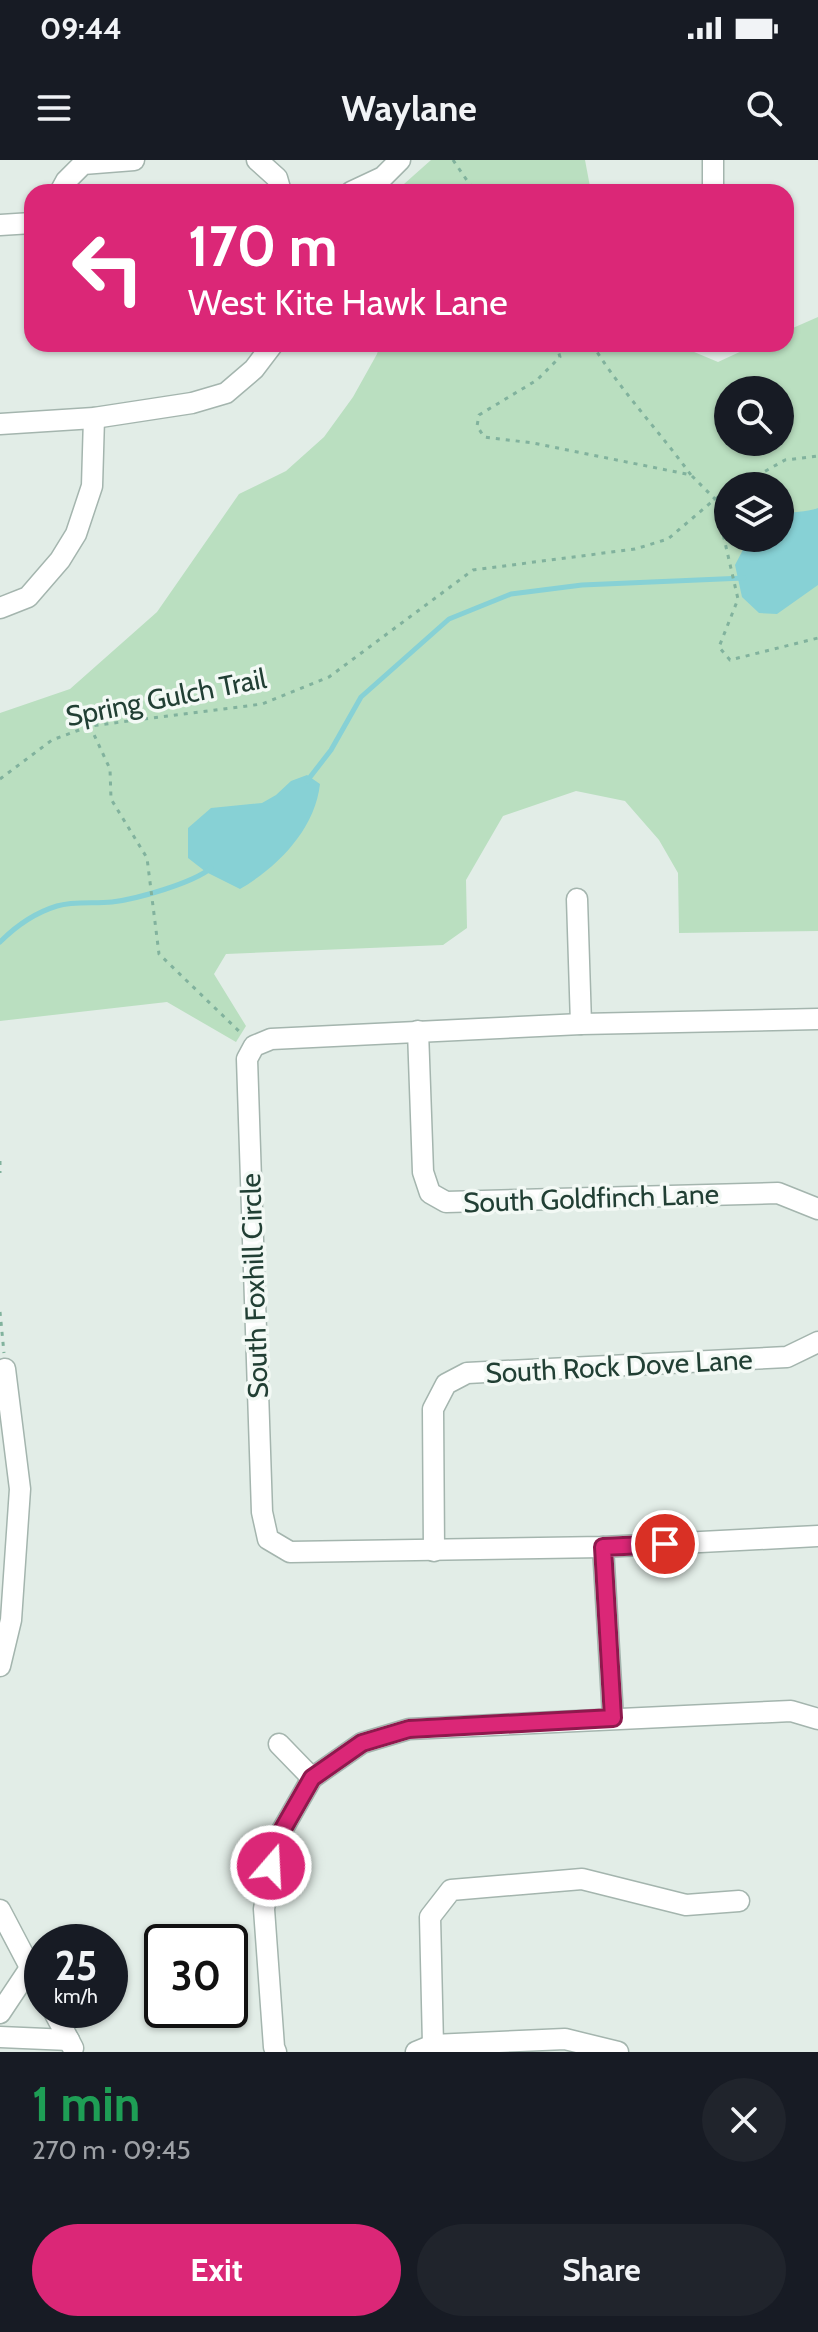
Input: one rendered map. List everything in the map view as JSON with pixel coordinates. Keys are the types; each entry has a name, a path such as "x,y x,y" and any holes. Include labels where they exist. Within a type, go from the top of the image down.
{"street":[{"path":"64,184 83,164 134,160"},
{"path":"257,160 277,178 279,184"},
{"path":"368,184 383,177 400,160"},
{"path":"713,160 713,184"},
{"path":"0,225 24,224"},
{"path":"0,424 94,418 192,403 226,393 254,369 267,352"},
{"path":"0,608 28,597 60,560 76,534 92,486 94,418"},
{"path":"577,899 581,1024"},
{"path":"254,1046 271,1039 418,1031 818,1019"},
{"name":"South Goldfinch Lane","path":"418,1031 423,1172 430,1193 446,1202 778,1193 818,1209"},
{"name":"South Foxhill Circle","path":"254,1046 247,1059 247,1075 262,1512 268,1539 290,1552 603,1547 818,1536"},
{"name":"South Rock Dove Lane","path":"434,1551 433,1409 446,1384 467,1373 787,1357 818,1342"},
{"path":"0,1666 11,1620 20,1489 5,1369"},
{"path":"603,1547 613,1718"},
{"path":"276,2052 264,1909 271,1866 280,1834 312,1778 362,1743 409,1729 613,1718 791,1711 818,1719"},
{"path":"279,1744 312,1778"},
{"path":"618,2052 565,2039 424,2048 430,1917 451,1890 582,1879 686,1905 739,1901"},
{"path":"0,1910 24,1956"},
{"path":"0,2013 24,1977"},
{"path":"62,2028 72,2046"},
{"path":"0,2037 72,2046"}],"path":[{"path":"453,160 470,184"},
{"path":"558,352 560,357 537,380 479,415 477,426 484,437 533,443 691,475"},
{"path":"597,352 623,391 663,436 691,475 714,498"},
{"path":"764,472 785,460 818,456"},
{"name":"Spring Gulch Trail","path":"0,779 52,740 90,726 262,704 329,677 473,570 635,549 668,539 714,500"},
{"path":"727,552 738,599 719,647 730,660 818,638"},
{"path":"90,726 110,769 111,799 147,858 159,954 254,1046"},
{"path":"0,1161 0,1173"},
{"path":"0,1312 5,1369"}],"green space":[{"path":"431,160 585,160 590,184 404,184"},
{"path":"818,317 818,931 679,933 678,873 659,840 625,801 576,791 503,816 466,880 467,928 443,945 226,954 214,974 246,1026 236,1042 167,1002 0,1021 0,713 70,689 157,612 239,494 286,471 324,437 353,397 378,352 694,352 718,362 740,352 794,352 794,328"}],"water":[{"path":"818,508 818,585 777,614 759,613 742,597 735,565 742,552 794,552 794,513"},
{"path":"307,775 320,784 311,816 281,858 254,880 240,889 206,872 188,858 188,828 211,808 262,803 291,781"}],"waterway":[{"path":"307,781 331,750 361,697 449,619 511,594 582,585 744,578"},
{"path":"0,942 26,921 57,906 135,898 178,885 211,868"}],"route":[{"path":"271,1866 280,1834 312,1778 362,1743 409,1729 613,1718 603,1547 665,1544"}]}
